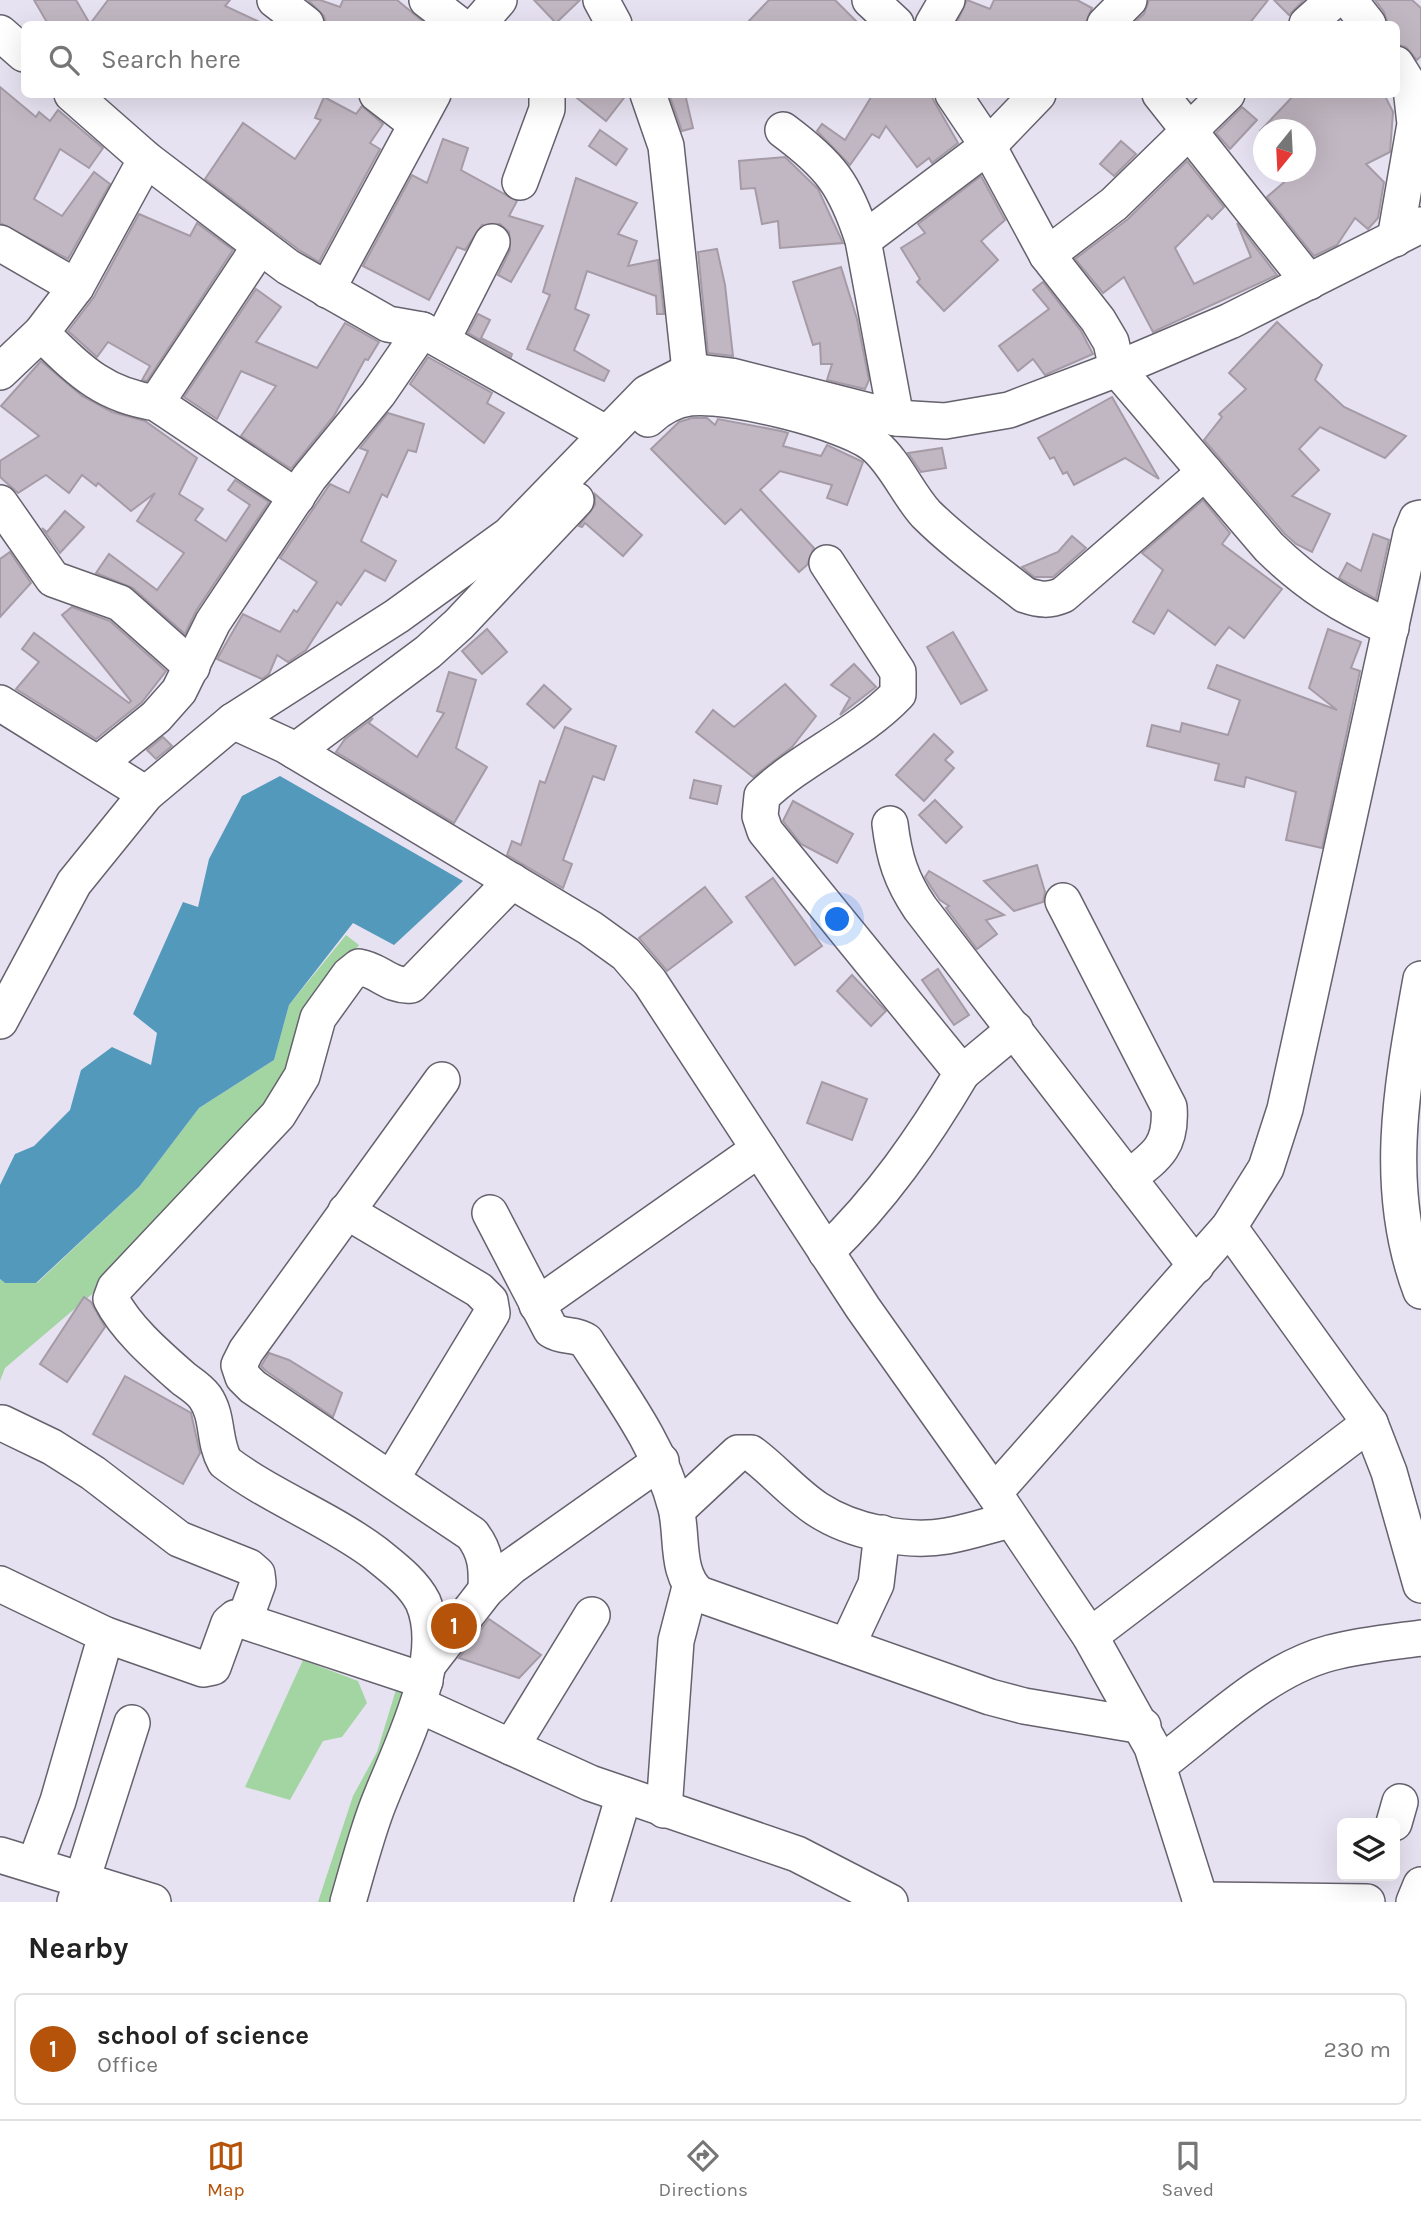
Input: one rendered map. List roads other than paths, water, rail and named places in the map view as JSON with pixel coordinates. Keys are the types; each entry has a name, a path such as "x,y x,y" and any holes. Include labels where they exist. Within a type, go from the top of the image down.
{"street":[{"path":"275,0 302,21"},
{"path":"427,0 454,21"},
{"path":"481,21 499,0"},
{"path":"601,0 612,21"},
{"path":"870,0 893,21"},
{"path":"935,21 947,0"},
{"path":"1108,21 1129,0"},
{"path":"1310,21 1334,0"},
{"path":"1349,0 1366,21"},
{"path":"0,33 21,51"},
{"path":"0,1021 74,883 146,794 233,720 397,616 509,535 647,393 690,371 731,376 896,418 945,421 1009,410 1117,369 1230,321 1408,232 1415,124 1411,88 1400,70"},
{"path":"77,98 146,159 260,246 327,290 388,324 432,335 607,434"},
{"path":"327,290 425,109 390,98"},
{"path":"520,182 537,142 547,109 547,98"},
{"path":"650,98 666,146 690,371"},
{"path":"956,98 988,146 1047,255 1098,320 1111,342 1117,369 1294,571 1320,593 1391,628"},
{"path":"863,240 988,146 1034,98"},
{"path":"1163,98 1309,282"},
{"path":"1047,255 1114,204 1223,98"},
{"path":"783,130 830,169 845,192 863,240 896,418"},
{"path":"0,372 41,333 76,287 146,159"},
{"path":"99,763 156,717 179,691 213,622 297,497 378,394 432,335 492,242"},
{"path":"156,403 260,246"},
{"path":"4,251 76,287"},
{"path":"41,333 82,373 107,390 156,403 297,497"},
{"path":"295,751 428,652 452,631 537,543 649,417 670,403 690,398 715,398 802,415 861,437 886,458 910,495 943,530 1025,595 1038,600 1051,600 1063,595 1205,472"},
{"path":"0,503 53,579 120,603 192,667"},
{"path":"677,1510 738,1453 751,1453 817,1509 843,1522 883,1533 915,1537 946,1536 1002,1506 1229,1227 1266,1168 1285,1109 1411,534 1417,519 1421,518"},
{"path":"827,563 898,672 898,694 881,711 779,779 762,796 760,816 765,831 962,1073"},
{"path":"0,703 146,794"},
{"path":"233,720 295,751 590,928 626,954 650,982 826,1252 1090,1636 1143,1726 1159,1765 1200,1901 1367,1902"},
{"path":"890,824 894,859 903,883 1196,1266"},
{"path":"424,1684 429,1636 424,1604 415,1590 372,1551 225,1462 216,1447 214,1414 204,1395 152,1348 116,1309 111,1299 115,1288 278,1115 302,1076 318,1018 349,975 359,967 371,968 397,986 411,985 512,881"},
{"path":"1063,901 1169,1107 1171,1127 1165,1144 1155,1157 1128,1178"},
{"path":"1421,979 1402,1088 1396,1147 1401,1212 1421,1291"},
{"path":"826,1252 862,1217 922,1139 962,1073 1014,1029"},
{"path":"442,1080 239,1365 243,1377 253,1387 472,1534 482,1547 487,1564 486,1590"},
{"path":"537,1305 759,1149"},
{"path":"346,1212 479,1290 490,1301 492,1313 392,1478"},
{"path":"490,1213 551,1330 561,1336 579,1336 586,1341 661,1461 677,1510 684,1570 690,1587 699,1594 1024,1706 1143,1726"},
{"path":"1229,1227 1370,1423 1389,1472 1421,1585"},
{"path":"2,1423 52,1447 93,1473 179,1539 249,1567 257,1574 258,1583 245,1619"},
{"path":"1090,1636 1370,1423"},
{"path":"348,1902 377,1809 424,1684 486,1590 554,1534 661,1461"},
{"path":"847,1646 876,1584 883,1533"},
{"path":"0,1584 106,1635 203,1669 214,1667 229,1623 235,1618 245,1619 424,1684 511,1747 664,1810 797,1854 890,1902"},
{"path":"664,1810 676,1641 690,1587"},
{"path":"511,1747 592,1615"},
{"path":"35,1864 58,1801 106,1635"},
{"path":"1159,1765 1269,1681 1298,1666 1328,1653 1421,1638"},
{"path":"78,1890 132,1723"},
{"path":"592,1902 624,1795"},
{"path":"0,1855 35,1864 78,1890 153,1902"},
{"path":"1373,1902 1379,1881"},
{"path":"1414,1902 1421,1885"}],"water":[{"path":"280,776 463,881 394,945 353,923 289,1005 274,1060 199,1108 139,1187 36,1283 5,1283 0,1279 0,1185 15,1154 34,1146 70,1110 81,1070 112,1047 151,1065 157,1033 133,1014 183,902 198,907 209,859 242,796"}],"place":[{"name":"school of science","path":"454,1626"}]}
